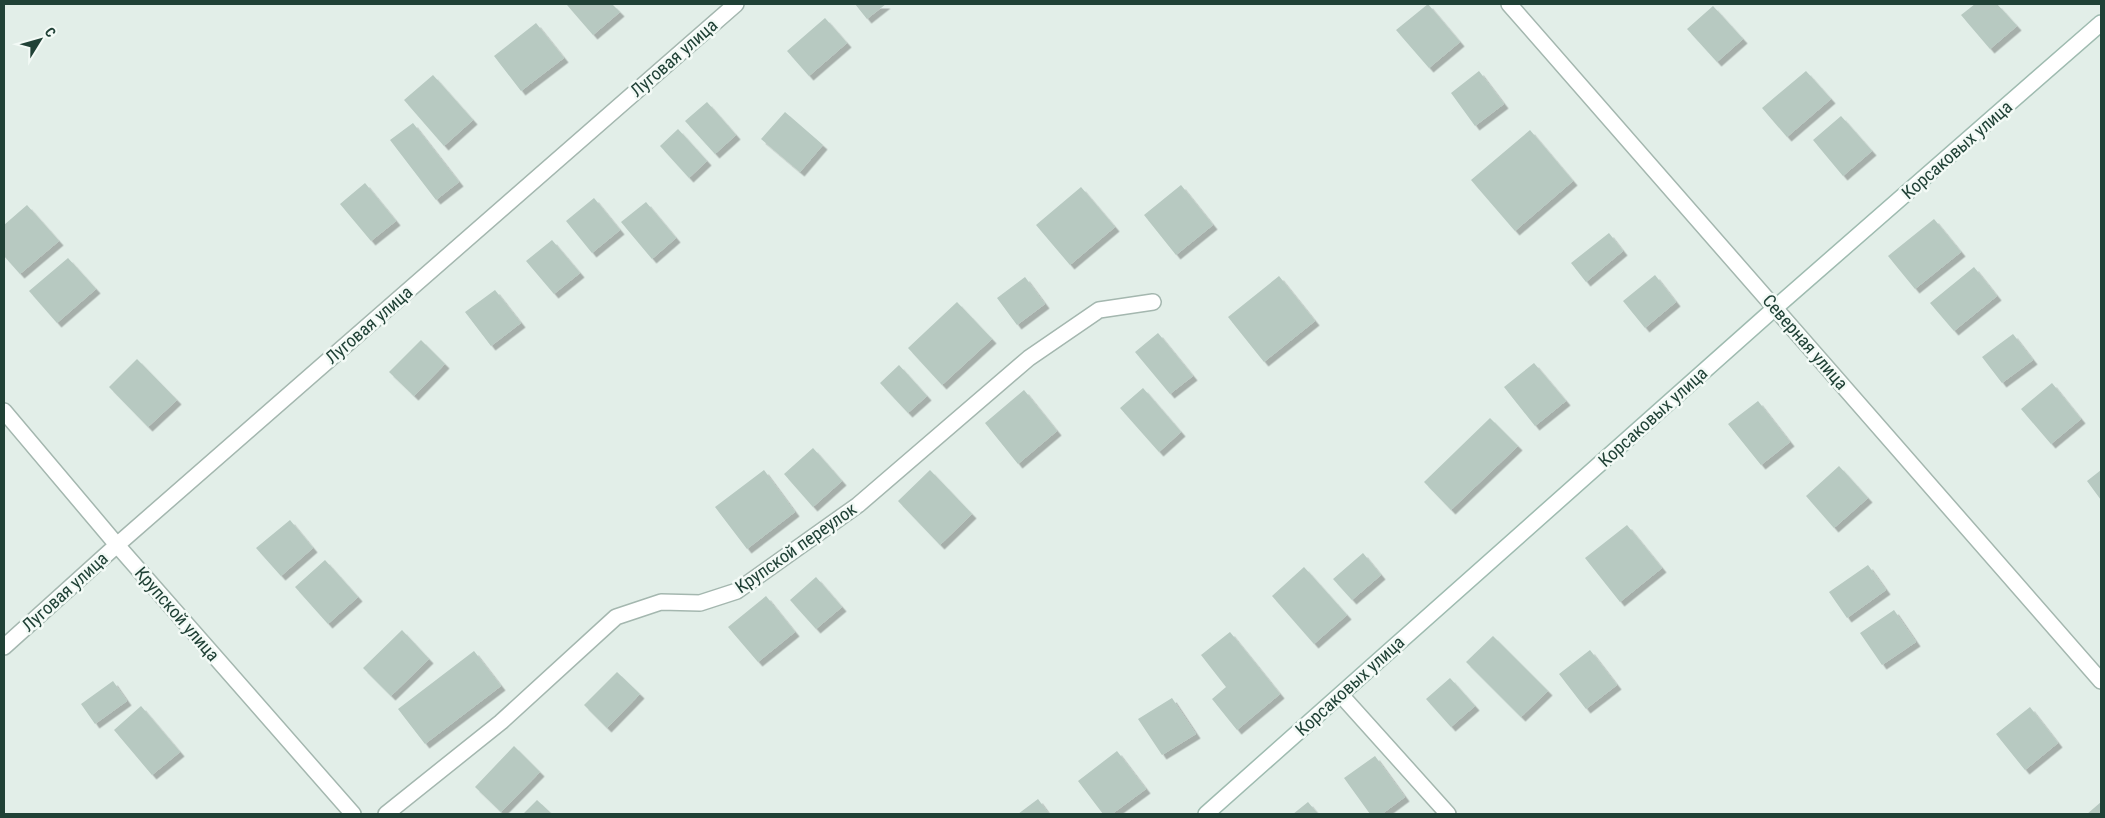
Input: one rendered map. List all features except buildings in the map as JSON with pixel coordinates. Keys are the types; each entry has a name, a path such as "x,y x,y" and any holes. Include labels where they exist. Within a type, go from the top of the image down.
{"street":[{"name":"Луговая улица","path":"4,647 117,545 736,4"},
{"name":"Северная улица","path":"1509,4 2101,681"},
{"name":"Корсаковых улица","path":"1206,814 1775,308 2101,23"},
{"name":"Крупской переулок","path":"386,814 501,722 616,618 660,602 700,603 737,591 858,505 1029,358 1100,310 1154,302"},
{"name":"Крупской улица","path":"4,411 117,545 353,814"},
{"path":"1341,695 1448,814"}]}
